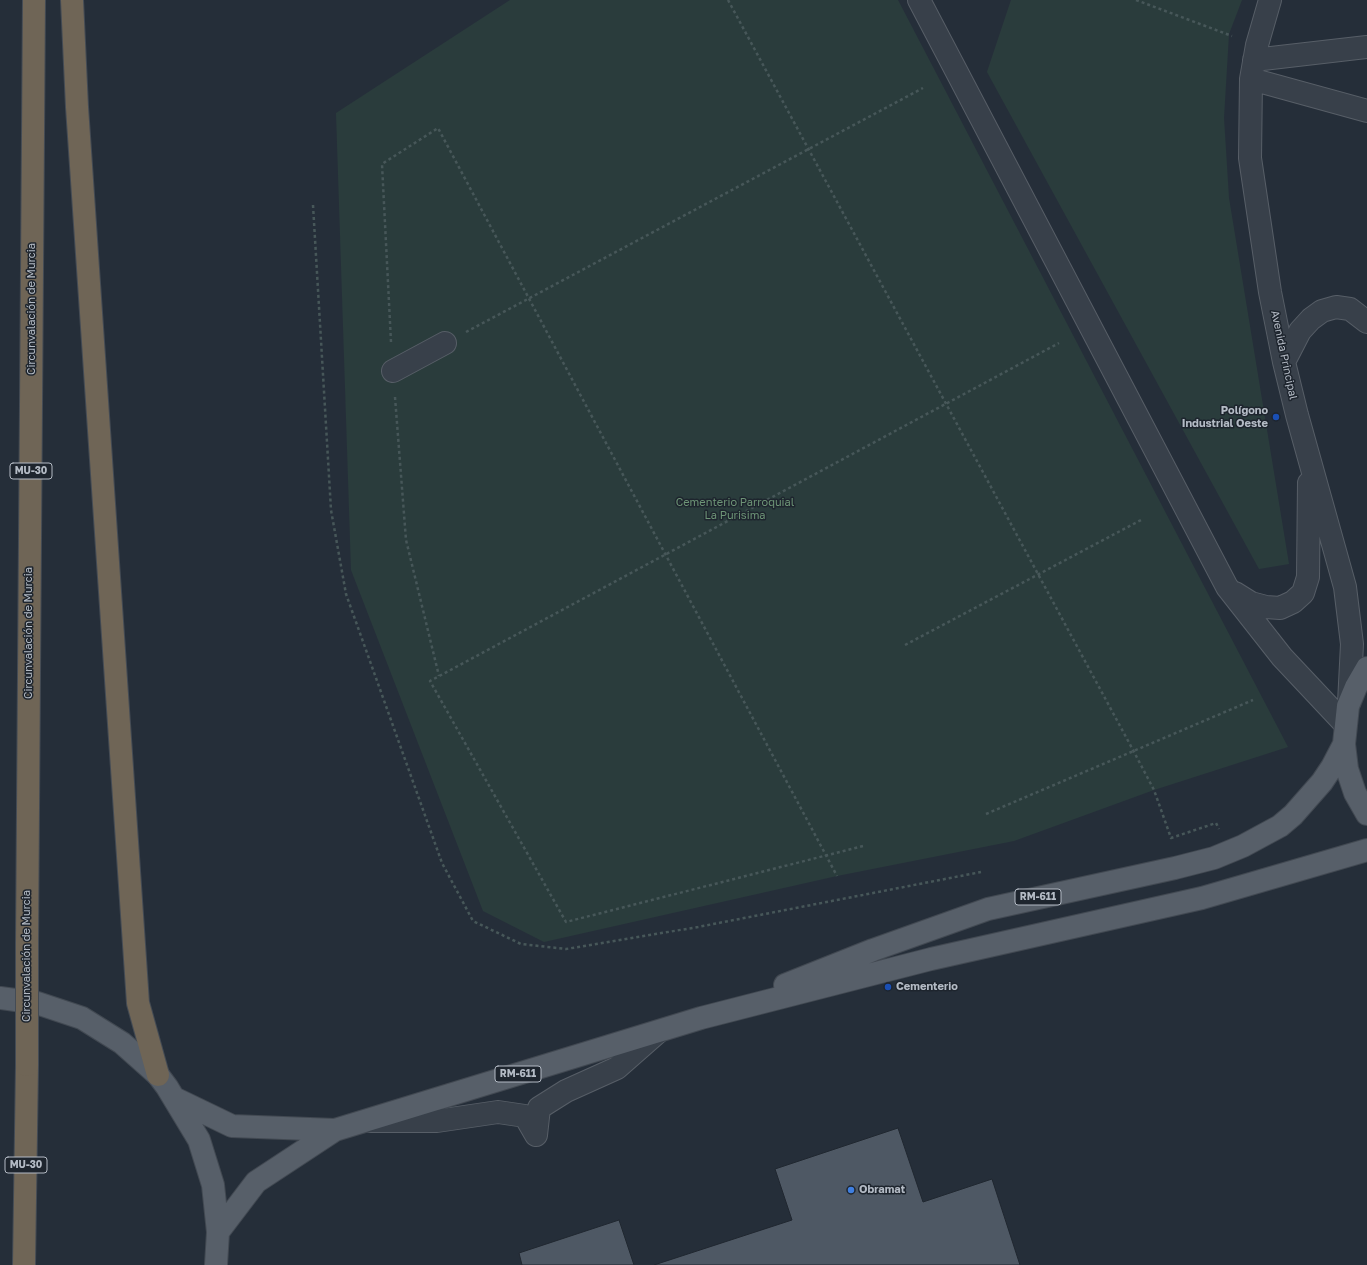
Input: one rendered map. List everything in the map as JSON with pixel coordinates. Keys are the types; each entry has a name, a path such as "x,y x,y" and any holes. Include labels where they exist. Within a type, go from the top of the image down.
{"highway":[{"name":"Circunvalación de Murcia","path":"24,1265 27,1065 34,0"},
{"path":"72,0 77,107 138,1003 158,1075"}],"main road":[{"name":"RM-611","path":"218,1232 256,1182 335,1130 701,1018 873,950 988,909 1175,868 1228,853 1265,835 1293,815 1322,782 1332,767 1356,687 1367,668"},
{"name":"RM-611","path":"1346,724 1347,769 1355,793 1367,814"},
{"name":"RM-611","path":"701,1018 931,959 1202,898 1367,850"},
{"path":"0,998 37,1003 82,1018 122,1043 158,1075 176,1098 199,1140 213,1185 218,1232 216,1265"},
{"name":"RM-611","path":"176,1098 232,1126 335,1130"}],"street":[{"path":"919,0 1227,587 1282,657 1346,724"},
{"name":"Avenida Principal","path":"1270,0 1254,61 1250,158 1268,276 1284,362 1309,460 1345,587 1352,644 1346,724"},
{"path":"1254,61 1367,46"},
{"path":"1254,61 1367,111"},
{"path":"1284,362 1300,332 1311,319 1322,311 1336,307 1350,309 1367,322"},
{"path":"393,371 445,343"},
{"path":"1227,587 1251,603 1266,607 1280,608 1293,602 1303,593 1308,577 1309,460"},
{"path":"363,1122 437,1121 498,1112 525,1116 536,1135 539,1108 566,1091 617,1068 658,1032"}],"path":[{"path":"728,0 1133,750 1154,790 1171,838 1216,823 1228,853"},
{"path":"1136,0 1254,61"},
{"path":"445,343 923,88"},
{"path":"438,128 837,876"},
{"path":"312,205 331,510 346,594 442,863 473,921 521,944 566,949 698,927 981,872"},
{"path":"863,846 566,922 430,681 1059,343"},
{"path":"905,645 1141,520"},
{"path":"986,814 1253,700"}],"green space":[{"name":"Cementerio Parroquial La Purisima","path":"510,0 898,0 1288,747 1154,790 1014,841 837,876 544,942 483,911 351,570 336,113"},
{"path":"1011,0 1242,0 1229,34 1224,118 1229,198 1289,564 1259,569 987,72"}],"building":[{"name":"Obramat","path":"898,1128 923,1202 992,1179 1020,1265 654,1265 792,1220 775,1169"},
{"path":"619,1220 634,1265 522,1265 519,1253"}],"place":[{"name":"Polígono Industrial Oeste","path":"1276,417"},
{"name":"Cementerio","path":"888,987"},
{"name":"Obramat","path":"851,1190"}]}
